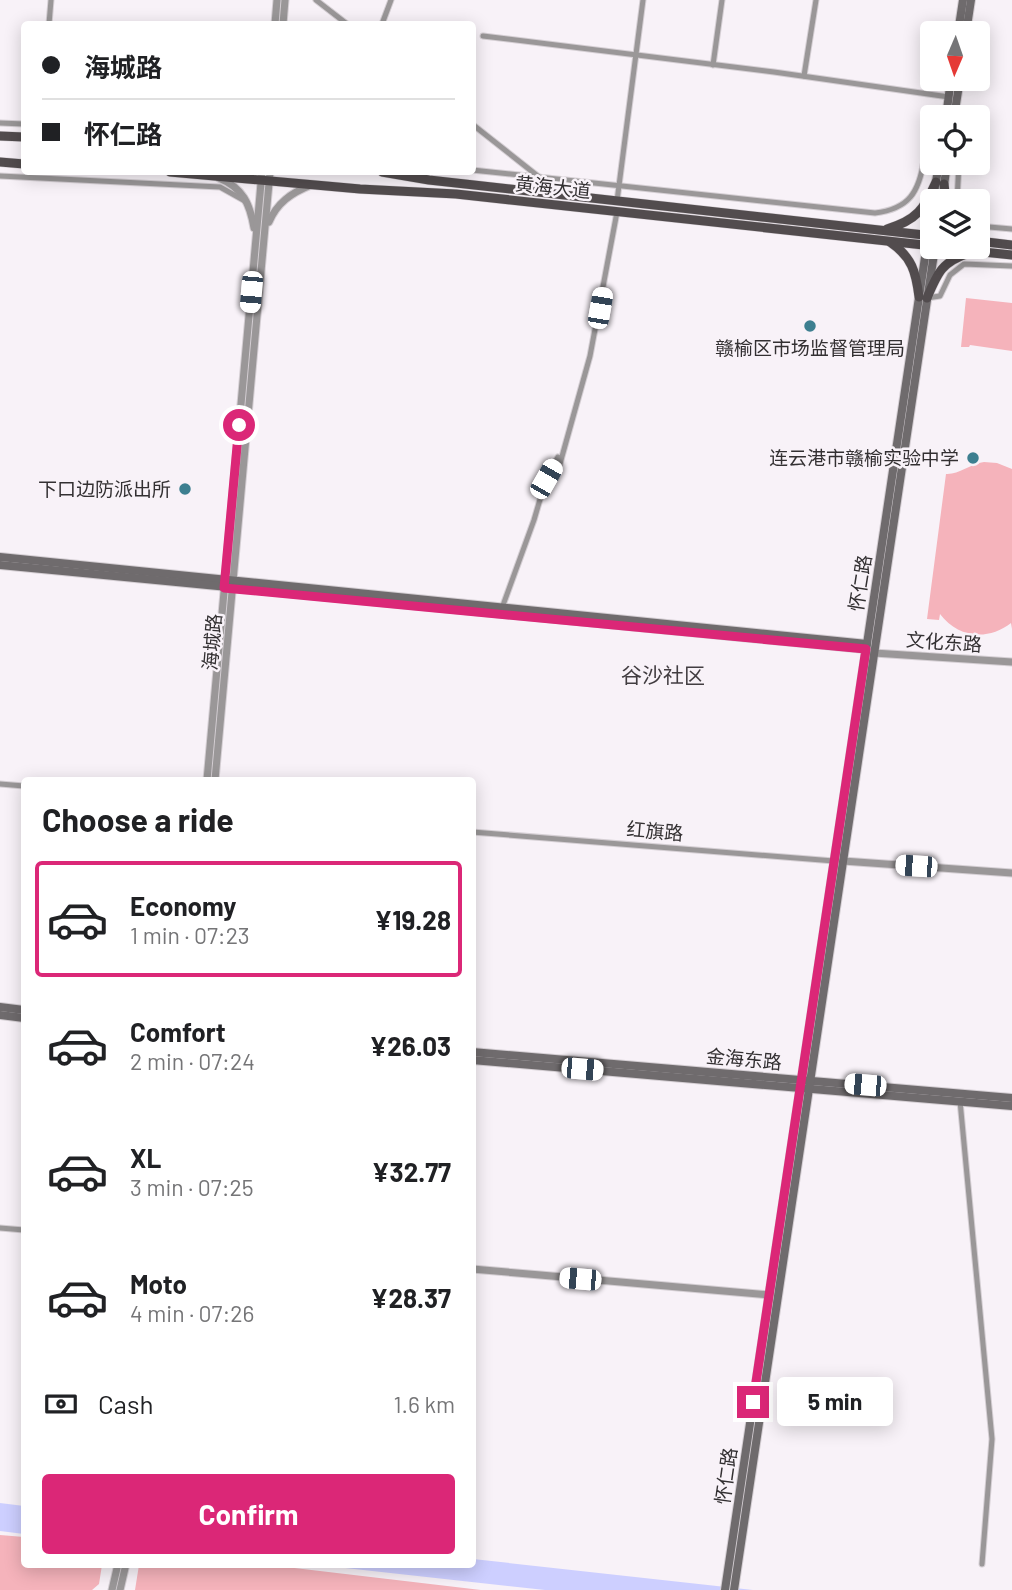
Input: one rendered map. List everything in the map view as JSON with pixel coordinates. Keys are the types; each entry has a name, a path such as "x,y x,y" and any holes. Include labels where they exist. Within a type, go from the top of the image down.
{"main road":[{"path":"960,21 963,0"},
{"path":"968,21 971,0"},
{"path":"948,105 950,91"},
{"path":"0,136 21,137"},
{"path":"0,162 21,164"},
{"name":"黄海大道","path":"266,175 360,189 456,194 920,245"},
{"name":"黄海大道","path":"400,175 920,234"},
{"name":"怀仁路","path":"940,175 940,183"},
{"name":"怀仁路","path":"938,189 943,175"},
{"path":"940,183 941,189"},
{"path":"883,230 902,224 920,212 940,183"},
{"path":"888,241 912,263 923,298"},
{"path":"990,242 1012,244"},
{"name":"黄海大道","path":"990,253 1012,255"},
{"name":"怀仁路","path":"734,1590 805,1084 930,259"},
{"path":"923,298 947,262 954,259"},
{"path":"0,557 229,585 869,649"},
{"path":"0,565 502,608 869,649"},
{"path":"0,1007 21,1010"},
{"path":"0,1016 21,1018"},
{"name":"金海东路","path":"476,1052 1012,1106"},
{"name":"金海东路","path":"476,1060 1012,1098"},
{"name":"怀仁路","path":"725,1590 769,1295 805,1084"}],"street":[{"path":"49,21 51,0"},
{"path":"275,21 277,0"},
{"path":"283,21 285,0"},
{"path":"316,0 343,21"},
{"path":"383,21 391,0"},
{"path":"617,201 643,0"},
{"path":"713,65 722,0"},
{"path":"804,76 816,0"},
{"path":"483,36 949,97"},
{"path":"0,123 21,124"},
{"path":"476,127 539,177"},
{"path":"476,170 875,213 888,212 903,205 917,189 920,175"},
{"path":"212,175 239,189 248,204 256,239"},
{"name":"海城路","path":"207,777 265,233 266,175"},
{"name":"海城路","path":"215,777 256,239 266,175"},
{"path":"0,176 220,187 248,204"},
{"path":"539,177 539,192"},
{"path":"265,233 275,208 314,184"},
{"path":"556,478 561,452 590,356 617,212"},
{"path":"990,227 1012,229"},
{"path":"923,298 940,296 950,275 964,264 1012,266"},
{"path":"502,608 546,479 561,452"},
{"name":"文化东路","path":"869,649 1012,662"},
{"path":"0,784 21,786"},
{"name":"红旗路","path":"476,832 1012,873"},
{"path":"960,1101 992,1439 982,1564"},
{"path":"0,1228 21,1230"},
{"path":"476,1269 769,1295"},
{"path":"112,1590 121,1568"},
{"path":"121,1568 121,1590"}],"shaded area":[{"path":"966,298 1012,303 1012,351 970,345 961,347"},
{"path":"984,462 997,463 1012,469 1012,629 1011,623 993,633 974,634 955,628 940,614 939,620 927,619 946,474"},
{"path":"0,1535 21,1537 21,1568 102,1568 99,1584 92,1590 0,1590"},
{"path":"139,1568 294,1568 481,1590 135,1590"}],"water":[{"path":"0,1503 21,1506 21,1534 0,1531"},
{"path":"476,1559 753,1590 545,1590 345,1568 476,1568"}],"place":[{"name":"赣榆区市场监督管理局","path":"810,326"},
{"name":"连云港市赣榆实验中学","path":"973,458"},
{"name":"下口边防派出所","path":"185,489"}],"district":[{"name":"谷沙社区","path":"663,676"}],"route":[{"path":"239,425 224,588 866,649 753,1402"}]}
